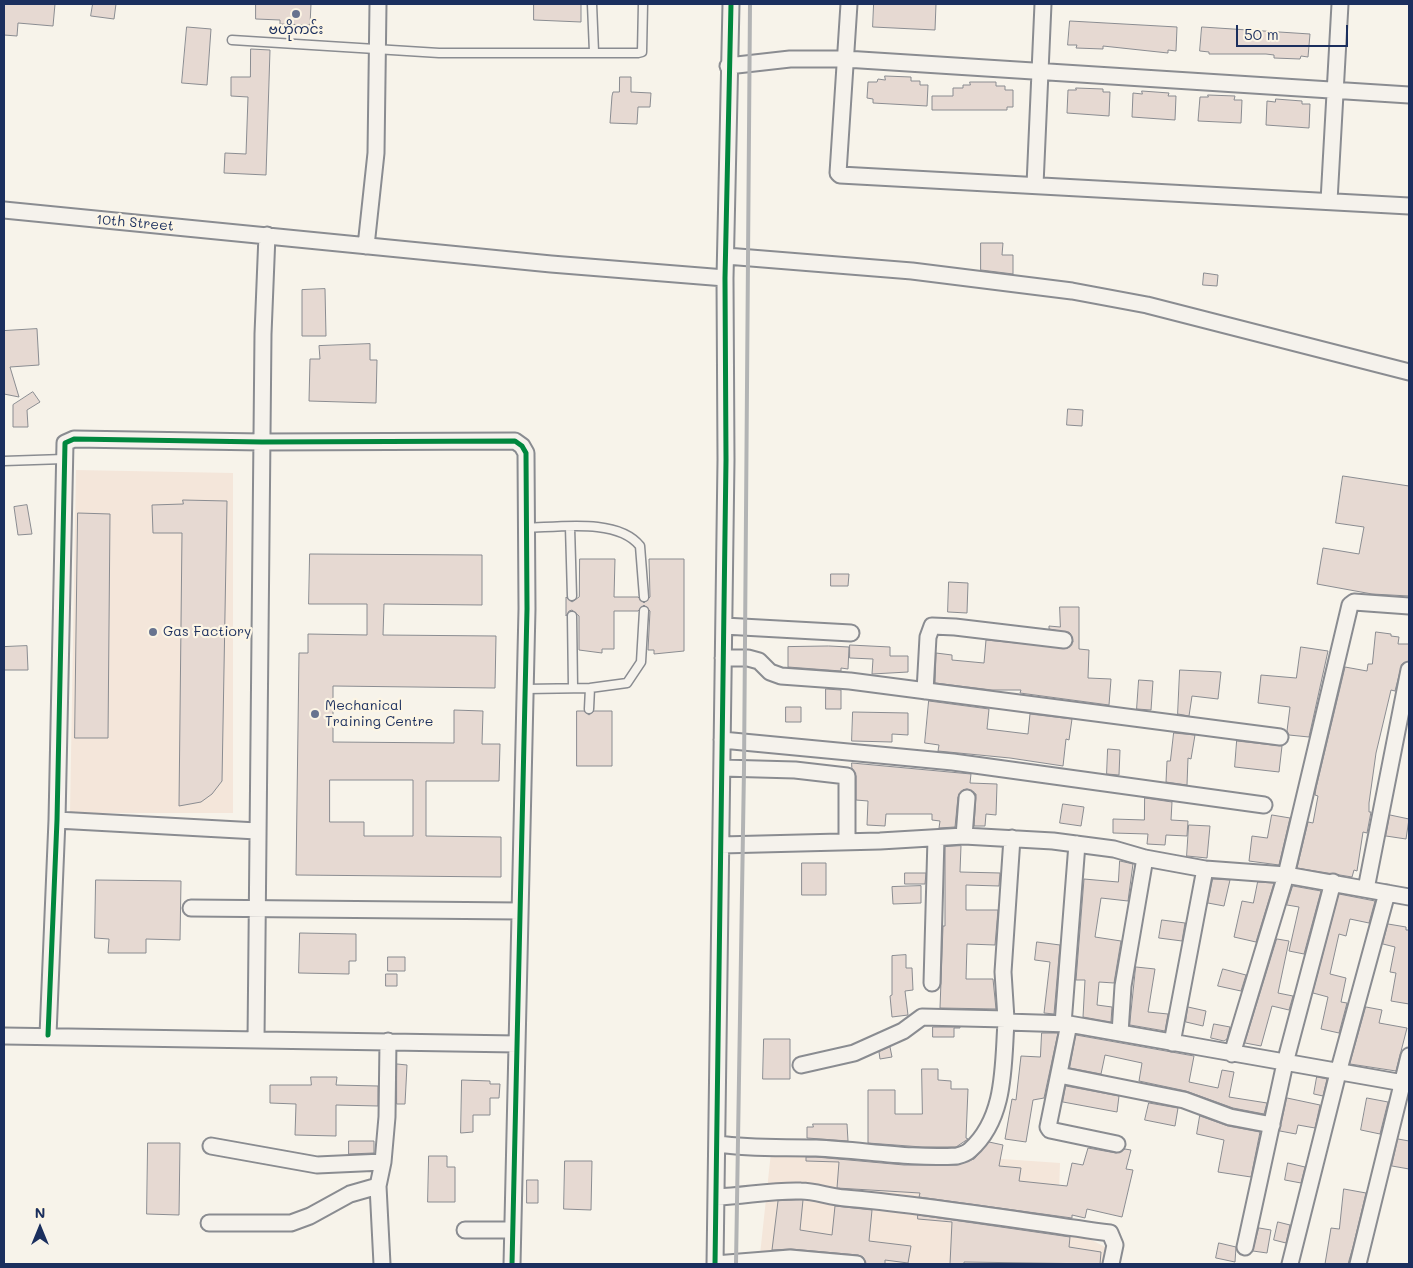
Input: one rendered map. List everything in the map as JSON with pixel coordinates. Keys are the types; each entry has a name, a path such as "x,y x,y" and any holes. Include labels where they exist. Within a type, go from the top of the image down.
{"street":[{"path":"366,246 376,153 378,4"},
{"path":"731,4 728,66 725,278 726,460 715,1264 790,1258 857,1264"},
{"path":"849,4 838,173 840,175 1409,206"},
{"path":"1035,185 1043,4"},
{"path":"1329,201 1340,4"},
{"path":"728,66 790,60 845,59 1040,73 1409,95"},
{"name":"10th Street","path":"4,210 366,246 725,278"},
{"path":"256,1040 257,831 266,235"},
{"path":"726,256 912,271 1072,291 1147,305 1409,372"},
{"path":"48,1035 57,820 64,443 74,439 262,442 515,441 522,446 526,453 527,528 512,1264"},
{"path":"1232,1054 1286,875 1350,605 1354,602 1409,606"},
{"path":"724,626 851,633"},
{"path":"925,691 928,636 932,626 955,626 1064,640"},
{"path":"723,658 748,658 759,661 770,672 781,676 850,681 1280,737"},
{"path":"1366,889 1409,670"},
{"path":"722,740 953,762 1264,805"},
{"path":"846,842 848,753"},
{"path":"722,768 795,770 847,776"},
{"path":"964,836 967,798"},
{"path":"57,820 257,831"},
{"path":"721,845 846,842 964,836 1012,838 1114,849 1145,858 1205,868 1286,875 1409,897"},
{"path":"932,983 936,838"},
{"path":"718,1144 738,1147 817,1148 890,1154 959,1156 971,1150 987,1128 1000,1097 1006,1020 1003,972 1012,838"},
{"path":"1077,844 1066,1024 1059,1075 1048,1122 1050,1130 1117,1144"},
{"path":"1120,1033 1124,978 1145,858"},
{"path":"1172,1043 1205,868"},
{"path":"1245,1247 1285,1063 1333,882"},
{"path":"1290,1264 1338,1073 1387,893"},
{"path":"191,908 520,911"},
{"path":"801,1065 854,1053 903,1031 922,1017 1066,1024 1338,1073 1406,1083"},
{"path":"4,1036 48,1035 517,1044"},
{"path":"382,1264 378,1186 383,1162 387,1118 388,1041"},
{"path":"1358,1264 1406,1083 1409,1056"},
{"path":"1059,1075 1184,1100 1230,1117 1272,1125"},
{"path":"211,1146 317,1165 383,1162"},
{"path":"209,1223 291,1223 310,1216 350,1194 378,1186"},
{"path":"717,1197 744,1196 772,1191 803,1191 828,1197 903,1203 1110,1234 1115,1245 1111,1264"},
{"path":"465,1230 512,1230"}],"lane":[{"path":"592,4 594,52"},
{"path":"232,40 377,51 449,54 642,52 643,4"},
{"path":"4,461 64,460"},
{"path":"570,527 572,596"},
{"path":"527,528 616,529 635,540 640,546 643,556 644,597"},
{"path":"525,689 590,688 627,683 641,662 644,611"},
{"path":"572,616 574,687"},
{"path":"589,709 590,688"}],"shaded area":[{"name":"Gas Factiory","path":"76,470 233,473 233,813 70,813"},
{"path":"772,1143 1060,1163 1058,1223 1119,1254 1117,1264 759,1264"}],"building":[{"path":"4,4 55,4 53,26 18,23 17,36 4,35"},
{"path":"93,4 116,4 114,19 91,16"},
{"name":"ဗဟိုကင်း","path":"256,4 311,4 310,25 280,24 280,20 256,19"},
{"path":"534,4 581,4 581,22 534,20"},
{"path":"874,4 936,4 935,30 873,27"},
{"path":"1070,21 1177,27 1176,51 1168,50 1168,53 1103,46 1103,49 1076,48 1077,45 1068,45"},
{"path":"187,27 211,29 207,85 182,83"},
{"path":"1202,27 1310,34 1308,57 1301,56 1300,59 1274,58 1274,55 1266,54 1209,54 1209,52 1200,51"},
{"path":"251,49 270,50 266,175 224,173 225,153 246,154 248,97 231,96 231,77 250,77"},
{"path":"885,76 911,77 911,81 920,81 920,85 928,85 927,106 873,103 873,99 867,98 868,82 877,82 878,79 885,80"},
{"path":"620,77 631,77 631,92 651,93 650,107 638,107 637,124 610,123 612,96 613,92 619,92"},
{"path":"970,82 996,82 996,86 1005,86 1005,90 1013,90 1013,107 1007,107 1007,110 932,110 932,96 953,96 953,88 963,88 963,85 970,85"},
{"path":"1076,88 1103,89 1103,92 1110,92 1109,116 1067,113 1068,90 1076,90"},
{"path":"1142,91 1169,93 1168,96 1176,96 1175,120 1132,117 1133,93 1142,94"},
{"path":"1208,95 1235,96 1234,100 1242,100 1241,123 1198,121 1200,97 1208,97"},
{"path":"1276,99 1302,101 1302,104 1310,104 1309,128 1266,125 1267,101 1275,102"},
{"path":"981,243 1003,243 1002,255 1013,255 1013,274 981,270"},
{"path":"1204,273 1218,275 1217,286 1203,285"},
{"path":"325,289 326,336 302,336 302,290"},
{"path":"37,329 39,365 10,367 19,397 4,394 4,331"},
{"path":"370,344 370,360 377,360 376,403 309,401 310,359 320,359 319,346"},
{"path":"33,392 40,402 27,410 28,427 13,427 13,405"},
{"path":"1068,409 1083,410 1082,426 1067,425"},
{"path":"1343,476 1409,486 1409,596 1372,594 1317,584 1323,548 1359,554 1364,527 1336,523"},
{"path":"183,500 227,501 222,781 212,794 201,802 179,806 182,533 153,533 152,505 183,504"},
{"path":"27,505 32,534 18,535 14,507"},
{"path":"78,513 110,514 108,738 75,738"},
{"name":"Mechanical Training Centre","path":"310,554 482,555 482,605 384,604 383,635 496,636 495,688 333,686 333,742 454,743 454,710 483,711 482,744 500,744 499,781 426,781 426,836 501,837 501,877 296,875 299,653 308,653 308,634 367,635 367,604 309,604","holes":["330,780 413,780 413,836 364,836 364,822 330,822"]},
{"path":"580,559 615,559 614,597 638,597 644,603 650,597 649,559 684,559 684,651 654,654 654,650 648,650 650,611 644,605 638,611 614,611 614,649 602,649 602,653 579,650 579,616 572,610 566,616 566,597 572,602 579,597"},
{"path":"831,574 849,574 848,586 831,586"},
{"path":"949,582 968,583 967,613 948,612"},
{"path":"1060,607 1079,607 1079,649 1089,650 1088,678 1111,679 1109,705 1020,693 1021,690 992,690 935,683 936,653 952,655 952,660 984,663 986,640 1068,648 1073,642 1070,633 1049,629 1049,626 1060,627"},
{"path":"1376,632 1399,637 1398,644 1409,644 1409,661 1402,664 1395,691 1391,690 1376,753 1369,803 1369,812 1371,812 1367,833 1363,832 1357,871 1354,870 1352,877 1297,868 1308,822 1313,823 1318,796 1315,795 1316,788 1345,667 1367,671 1368,664 1372,664"},
{"path":"850,645 890,647 890,656 908,656 908,672 872,674 873,659 850,658"},
{"path":"27,646 28,670 4,670 4,647"},
{"path":"788,647 849,647 848,669 841,668 841,671 788,667"},
{"path":"1301,647 1328,651 1309,737 1289,735 1287,731 1290,707 1258,703 1261,675 1296,678"},
{"path":"1180,670 1221,672 1218,699 1192,696 1189,716 1178,714"},
{"path":"1139,680 1153,681 1151,710 1137,709"},
{"path":"826,689 841,690 841,709 826,709"},
{"path":"929,701 989,709 987,729 1028,734 1030,714 1072,719 1069,740 1066,739 1063,766 1010,758 938,751 939,745 925,743"},
{"path":"786,707 801,707 801,722 786,722"},
{"path":"577,711 584,711 589,715 594,711 612,711 612,766 577,766"},
{"path":"853,712 908,713 908,735 892,734 892,742 852,741"},
{"path":"1174,733 1195,735 1191,759 1188,758 1187,785 1166,782 1167,761 1170,761"},
{"path":"1237,741 1282,746 1279,772 1235,767"},
{"path":"1108,749 1120,750 1119,775 1107,774"},
{"path":"852,763 971,774 970,783 997,784 996,815 986,814 985,826 974,826 976,794 967,789 963,790 958,797 955,827 939,828 940,821 932,820 932,814 886,814 885,826 867,825 868,801 856,800 856,776"},
{"path":"1145,798 1172,802 1171,820 1188,821 1187,836 1166,835 1165,845 1147,844 1148,834 1113,833 1113,819 1144,820"},
{"path":"1063,804 1084,807 1081,826 1060,823"},
{"path":"1272,815 1290,818 1279,865 1249,861 1252,836 1267,838"},
{"path":"1390,815 1409,819 1406,839 1386,836"},
{"path":"1189,825 1210,826 1207,858 1187,856"},
{"path":"961,846 960,872 1000,873 999,886 966,885 966,910 998,910 995,945 967,944 966,979 993,979 996,1009 940,1008 943,926 945,926 945,847"},
{"path":"1120,861 1133,864 1128,901 1101,898 1095,937 1121,941 1114,983 1099,982 1097,1005 1112,1007 1111,1022 1083,1017 1085,980 1076,980 1084,879 1118,882"},
{"path":"802,863 826,863 826,895 802,895"},
{"path":"905,873 926,873 925,884 905,884"},
{"path":"1213,879 1230,880 1224,906 1208,903"},
{"path":"96,880 181,881 180,940 146,939 146,953 108,953 109,939 95,938"},
{"path":"1258,882 1274,883 1256,942 1234,937 1242,901 1253,903"},
{"path":"921,886 921,903 893,904 892,887"},
{"path":"1293,886 1321,891 1304,954 1289,951 1299,907 1287,905"},
{"path":"1339,894 1375,901 1369,923 1350,919 1346,936 1339,934 1330,974 1346,978 1341,1002 1347,1003 1339,1033 1321,1029 1328,997 1313,993"},
{"path":"1162,920 1185,923 1182,941 1159,938"},
{"path":"1388,924 1406,927 1406,930 1409,930 1409,1004 1391,1001 1396,973 1390,972 1395,947 1383,944"},
{"path":"300,933 356,934 356,961 349,961 349,974 299,973"},
{"path":"1277,939 1289,941 1278,993 1293,996 1289,1010 1272,1006 1261,1046 1245,1043"},
{"path":"1037,942 1060,945 1054,1014 1044,1013 1050,962 1035,960"},
{"path":"906,955 906,968 912,968 913,990 905,991 908,1015 892,1017 890,996 892,995 892,956"},
{"path":"388,957 405,957 405,971 388,971"},
{"path":"1136,967 1155,969 1148,1012 1168,1014 1165,1031 1130,1025"},
{"path":"1223,969 1246,975 1241,991 1218,986"},
{"path":"386,974 397,974 397,986 386,986"},
{"path":"1188,1007 1206,1011 1203,1026 1186,1022"},
{"path":"1366,1007 1382,1010 1379,1023 1407,1028 1396,1071 1350,1064"},
{"path":"1214,1024 1230,1027 1227,1039 1224,1041 1211,1038"},
{"path":"933,1027 960,1028 954,1028 954,1037 933,1037"},
{"path":"1042,1033 1058,1033 1044,1098 1033,1100 1026,1142 1005,1139 1012,1099 1016,1100 1021,1056 1040,1057"},
{"path":"1076,1035 1194,1056 1189,1082 1218,1088 1222,1070 1234,1072 1229,1097 1267,1103 1264,1114 1233,1108 1186,1091 1139,1081 1142,1063 1105,1055 1101,1074 1070,1068"},
{"path":"764,1039 790,1039 790,1079 763,1079"},
{"path":"890,1047 892,1057 880,1059 879,1052"},
{"path":"397,1064 407,1065 405,1104 397,1104"},
{"path":"922,1069 938,1069 938,1080 951,1081 951,1089 968,1089 966,1138 968,1139 956,1147 922,1147 868,1143 868,1090 895,1090 895,1114 922,1114"},
{"path":"311,1077 337,1077 336,1085 378,1086 378,1106 336,1105 336,1136 295,1135 296,1104 270,1103 270,1085 311,1085"},
{"path":"1317,1077 1327,1079 1323,1096 1314,1094"},
{"path":"462,1080 490,1081 490,1084 500,1084 499,1098 490,1098 490,1115 473,1115 473,1132 461,1133"},
{"path":"1066,1086 1119,1096 1117,1112 1063,1102"},
{"path":"1287,1098 1320,1105 1315,1128 1298,1125 1296,1134 1280,1131"},
{"path":"1367,1098 1388,1102 1380,1134 1361,1130"},
{"path":"1149,1103 1178,1108 1175,1126 1145,1120"},
{"path":"1200,1116 1228,1126 1260,1132 1251,1177 1218,1172 1224,1140 1197,1134"},
{"path":"813,1124 847,1124 848,1141 807,1138 807,1127 813,1127"},
{"path":"1398,1139 1409,1141 1409,1169 1392,1166"},
{"path":"349,1141 374,1141 374,1153 349,1154"},
{"path":"989,1142 1003,1145 999,1166 1021,1168 1019,1181 1067,1186 1072,1163 1083,1165 1088,1148 1116,1153 1125,1149 1131,1150 1126,1169 1133,1170 1122,1217 1087,1209 1085,1218 1072,1215 1072,1218 919,1197 920,1193 837,1188 839,1162 806,1161 806,1157 816,1157 904,1165 957,1165 974,1159"},
{"path":"148,1143 180,1143 179,1215 147,1214"},
{"path":"429,1156 447,1156 447,1167 455,1167 455,1202 428,1202"},
{"path":"565,1161 592,1161 591,1210 564,1209"},
{"path":"1288,1163 1305,1167 1301,1183 1285,1180"},
{"path":"527,1180 538,1180 538,1203 527,1203"},
{"path":"1344,1189 1366,1193 1353,1247 1348,1264 1325,1264 1331,1228 1339,1229"},
{"path":"803,1200 800,1230 832,1235 835,1206 872,1210 869,1241 911,1246 908,1263 885,1260 885,1264 866,1264 863,1257 858,1255 791,1249 772,1250 778,1201"},
{"path":"918,1215 1070,1237 1069,1247 1101,1252 1100,1264 964,1262 964,1264 950,1264 952,1222 918,1219"},
{"path":"1278,1222 1290,1225 1286,1243 1274,1240"},
{"path":"1259,1228 1271,1230 1267,1253 1253,1251"},
{"path":"1219,1243 1236,1247 1235,1262 1216,1258"}],"railway":[{"path":"736,1264 744,769 750,4"}],"cycle path":[{"path":"715,1264 726,460 725,278 731,4"},
{"path":"48,1035 57,820 65,443 74,439 262,442 515,441 522,446 526,453 527,609 512,1264"}],"place":[{"name":"ဗဟိုကင်း","path":"296,14"},
{"name":"Gas Factiory","path":"153,632"},
{"name":"Mechanical Training Centre","path":"315,714"}]}
